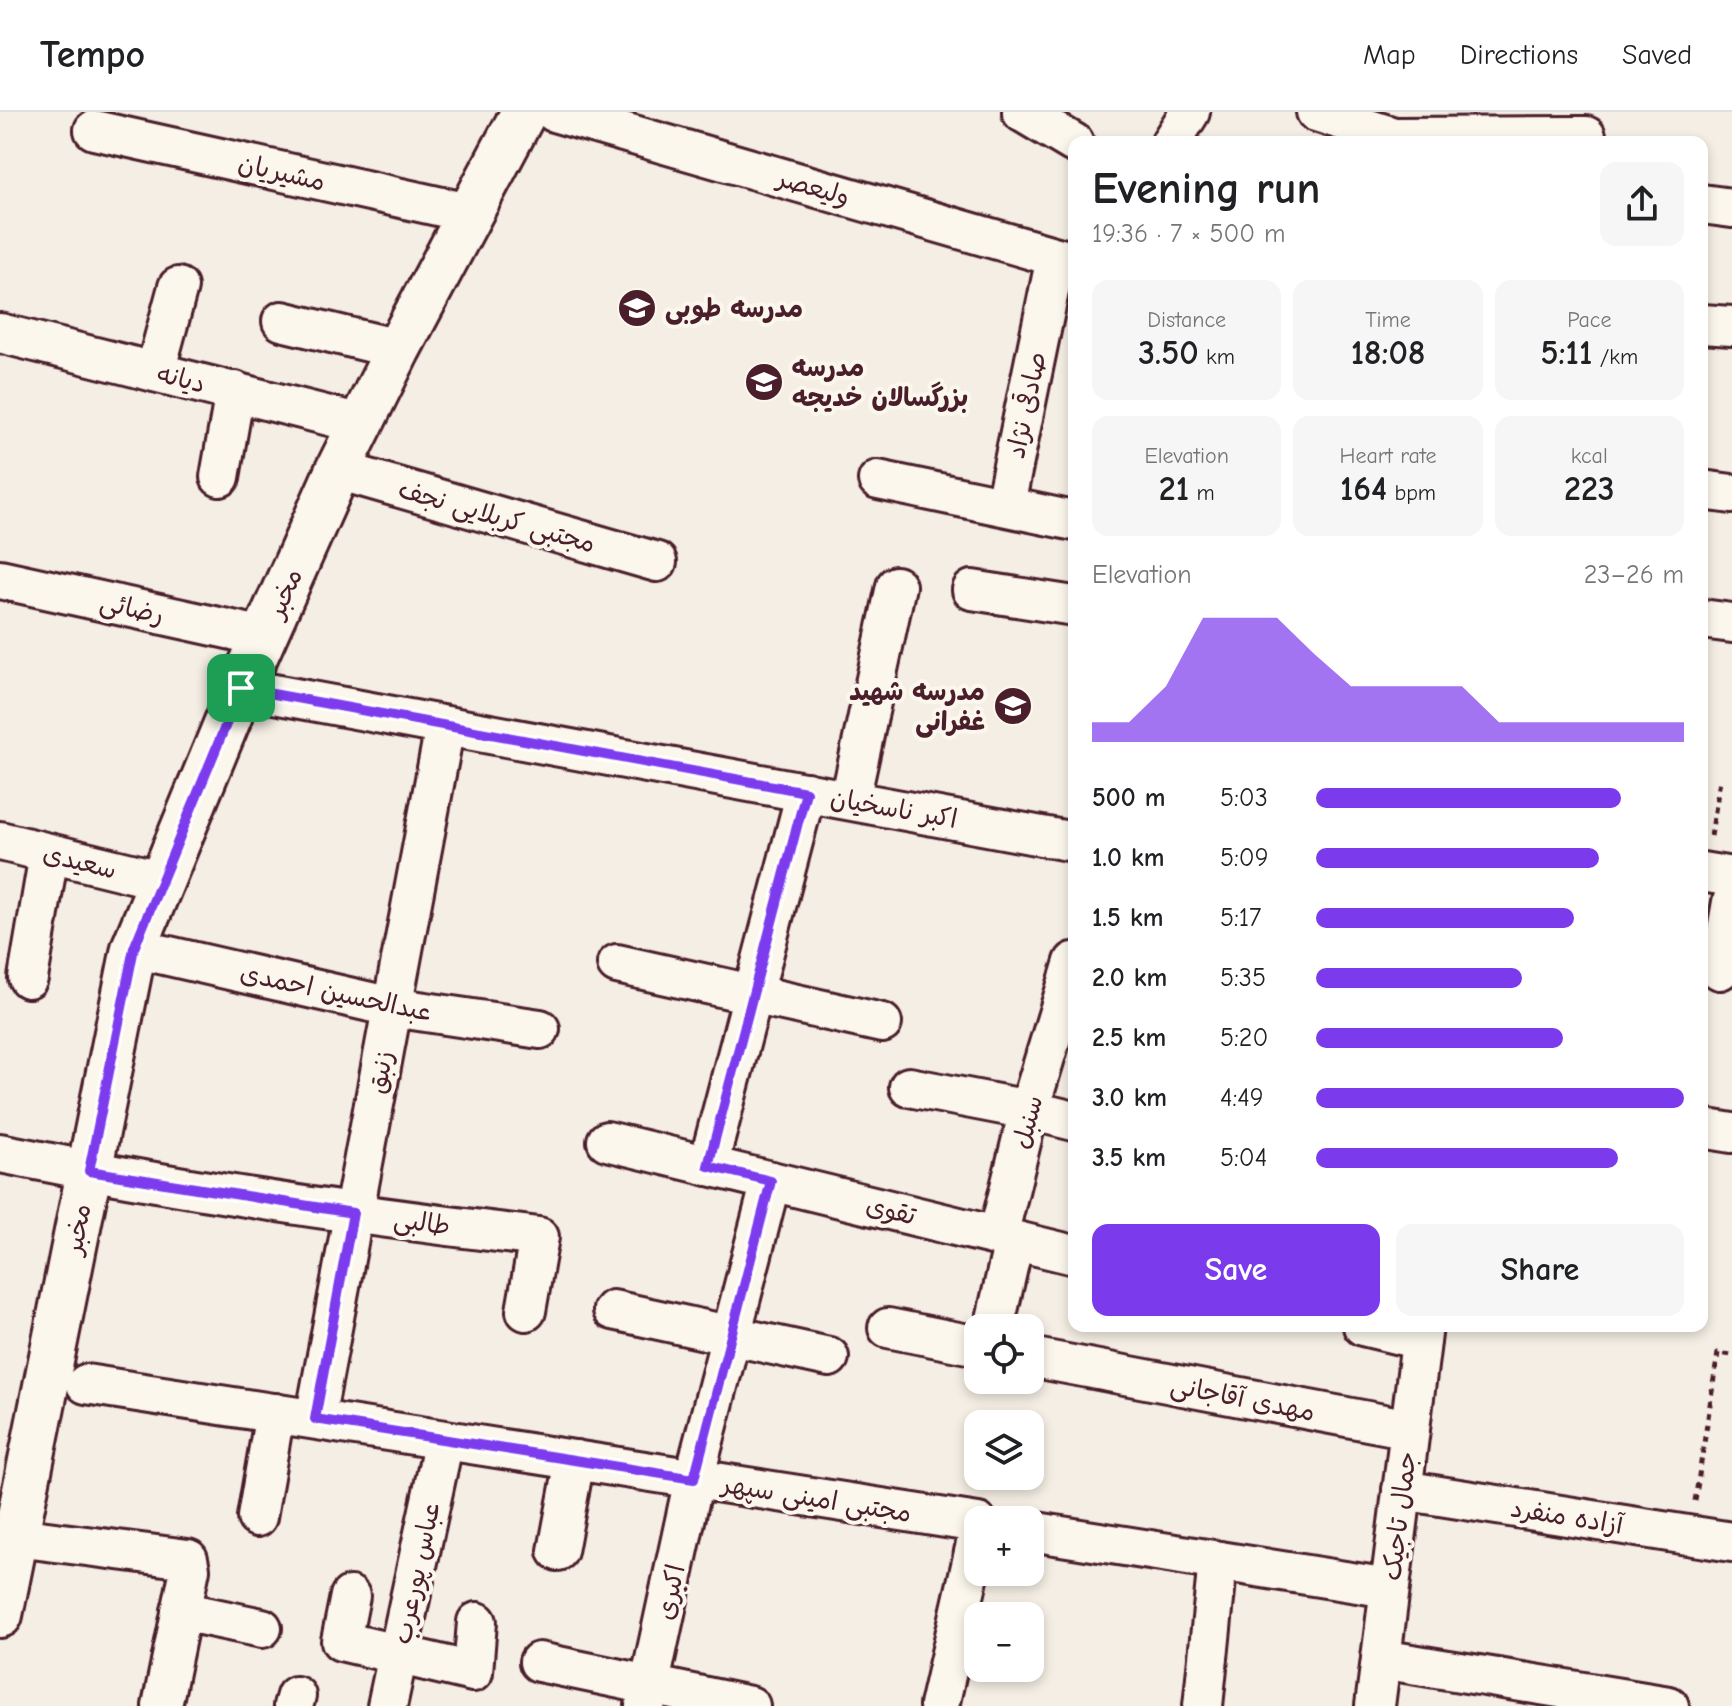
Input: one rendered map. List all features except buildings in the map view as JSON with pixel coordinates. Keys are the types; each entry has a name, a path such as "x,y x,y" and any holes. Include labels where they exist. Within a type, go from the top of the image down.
{"main road":[{"name":"مخبر","path":"0,1615 16,1537 14,1473 89,1171 134,948 241,688 338,470 398,349 524,112"}],"street":[{"name":"ولیعصر","path":"554,112 1065,260"},
{"path":"1022,112 1068,139"},
{"path":"1175,136 1190,112"},
{"path":"1316,112 1391,136"},
{"name":"مشیریان","path":"94,130 469,213"},
{"path":"1422,136 1587,130"},
{"path":"1708,205 1732,208"},
{"name":"صادقی نژاد","path":"1005,505 1065,260"},
{"path":"155,372 178,287"},
{"path":"282,321 398,349"},
{"path":"1708,324 1732,326"},
{"name":"دیانه","path":"0,333 361,424"},
{"path":"220,477 235,391"},
{"name":"مجتبی کربلایی نجف","path":"338,470 657,562"},
{"path":"878,480 1068,520"},
{"path":"1708,491 1732,494"},
{"name":"رضائی","path":"0,579 264,637"},
{"path":"850,800 896,586"},
{"path":"972,590 1068,605"},
{"path":"1708,620 1732,623"},
{"name":"اکبر ناسخیان","path":"241,688 1068,841"},
{"name":"زنبق","path":"315,1419 445,726"},
{"path":"708,1166 806,792"},
{"name":"سعیدی","path":"0,841 160,880"},
{"path":"28,978 49,854"},
{"path":"1720,970 1732,902"},
{"name":"عبدالحسین احمدی","path":"134,948 392,1007 540,1029"},
{"path":"617,964 882,1023"},
{"name":"سنبل","path":"996,1314 1029,1110 1068,982"},
{"path":"909,1087 1068,1120"},
{"path":"1708,1129 1732,1133"},
{"name":"تقوی","path":"607,1141 1068,1254"},
{"name":"طالبی","path":"0,1153 89,1171 353,1213 539,1237 526,1311"},
{"name":"اکبری","path":"647,1695 694,1479 771,1181"},
{"path":"613,1310 829,1357"},
{"path":"888,1328 964,1343"},
{"name":"جمال تاجیک","path":"1375,1706 1422,1333"},
{"name":"مهدی آقاجانی","path":"1044,1360 1410,1429"},
{"name":"مجتبی امینی سپهر","path":"86,1384 964,1521"},
{"path":"257,1517 275,1413"},
{"name":"عباس پورعرب","path":"387,1706 444,1440"},
{"path":"558,1551 575,1460"},
{"name":"آزاده منفرد","path":"1402,1490 1732,1542"},
{"path":"1044,1533 1389,1588"},
{"path":"16,1537 188,1559 190,1569 162,1706"},
{"path":"1203,1706 1218,1561"},
{"path":"939,1706 966,1586"},
{"path":"350,1596 341,1641 473,1672 477,1622"},
{"path":"181,1611 262,1628"},
{"path":"1381,1659 1669,1706"},
{"path":"539,1662 647,1695 750,1706"}],"path":[{"path":"1713,874 1720,780"},
{"path":"1690,1535 1718,1353 1732,1355"}],"place":[{"name":"مدرسه طوبی","path":"637,308"},
{"name":"مدرسه بزرگسالان خدیجه","path":"764,382"},
{"name":"مدرسه شهید غفرانی","path":"1013,706"}],"route":[{"path":"241,688 806,792 708,1166 771,1181 694,1479 315,1419 353,1213 89,1171 134,948 241,688"}]}
